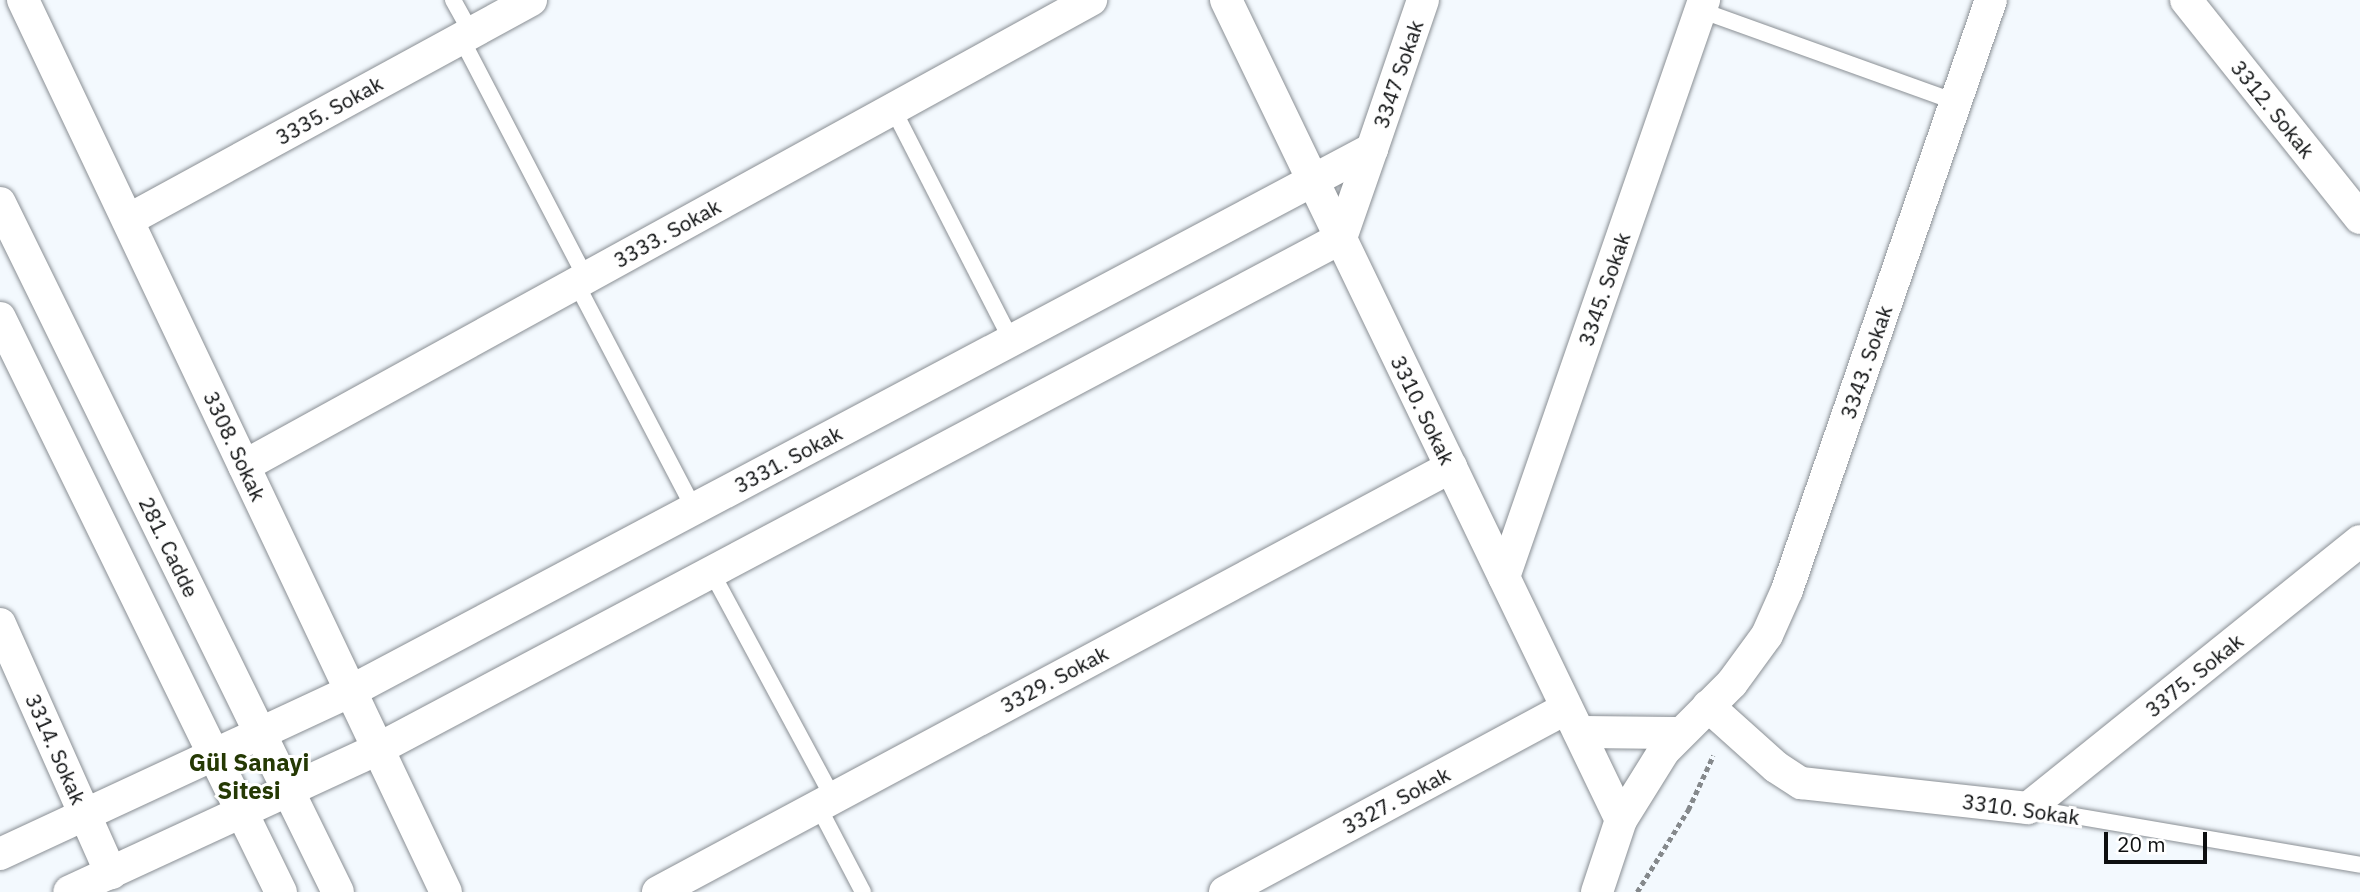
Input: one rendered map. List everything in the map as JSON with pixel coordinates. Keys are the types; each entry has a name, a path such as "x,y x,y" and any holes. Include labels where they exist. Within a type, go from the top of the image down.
{"street":[{"name":"3308. Sokak","path":"23,0 446,892"},
{"name":"3335. Sokak","path":"128,220 531,0"},
{"name":"3333. Sokak","path":"244,466 1091,0"},
{"name":"3310. Sokak","path":"1226,0 1621,820"},
{"name":"3347 Sokak","path":"1341,238 1423,0"},
{"name":"3343. Sokak","path":"1597,892 1621,820 1679,733 1718,715 1750,662 1787,590 1991,0"},
{"name":"3312. Sokak","path":"2186,0 2360,218"},
{"name":"3345. Sokak","path":"1504,578 1702,5"},
{"name":"3331. Sokak","path":"0,853 351,691 1372,149"},
{"name":"281. Cadde","path":"0,203 338,892"},
{"path":"69,892 243,814 378,749 1341,238"},
{"path":"0,318 281,892"},
{"name":"3329. Sokak","path":"658,892 1451,467"},
{"name":"3375. Sokak","path":"2028,808 2360,541"},
{"name":"3314. Sokak","path":"0,624 111,873"},
{"name":"3310. Sokak","path":"1718,715 1776,768 1801,783 2028,808"},
{"path":"1573,720 1679,733"},
{"name":"3327. Sokak","path":"1225,892 1573,720"}],"lane":[{"path":"453,0 466,35 581,281 694,509"},
{"path":"1702,5 1956,102"},
{"path":"893,109 1011,340"},
{"path":"712,573 826,802 863,892"},
{"name":"3310. Sokak","path":"2028,808 2360,865"}],"path":[{"path":"1637,892 1688,810 1718,715"}],"district":[{"name":"Gül Sanayi Sitesi","path":"249,777"}]}
